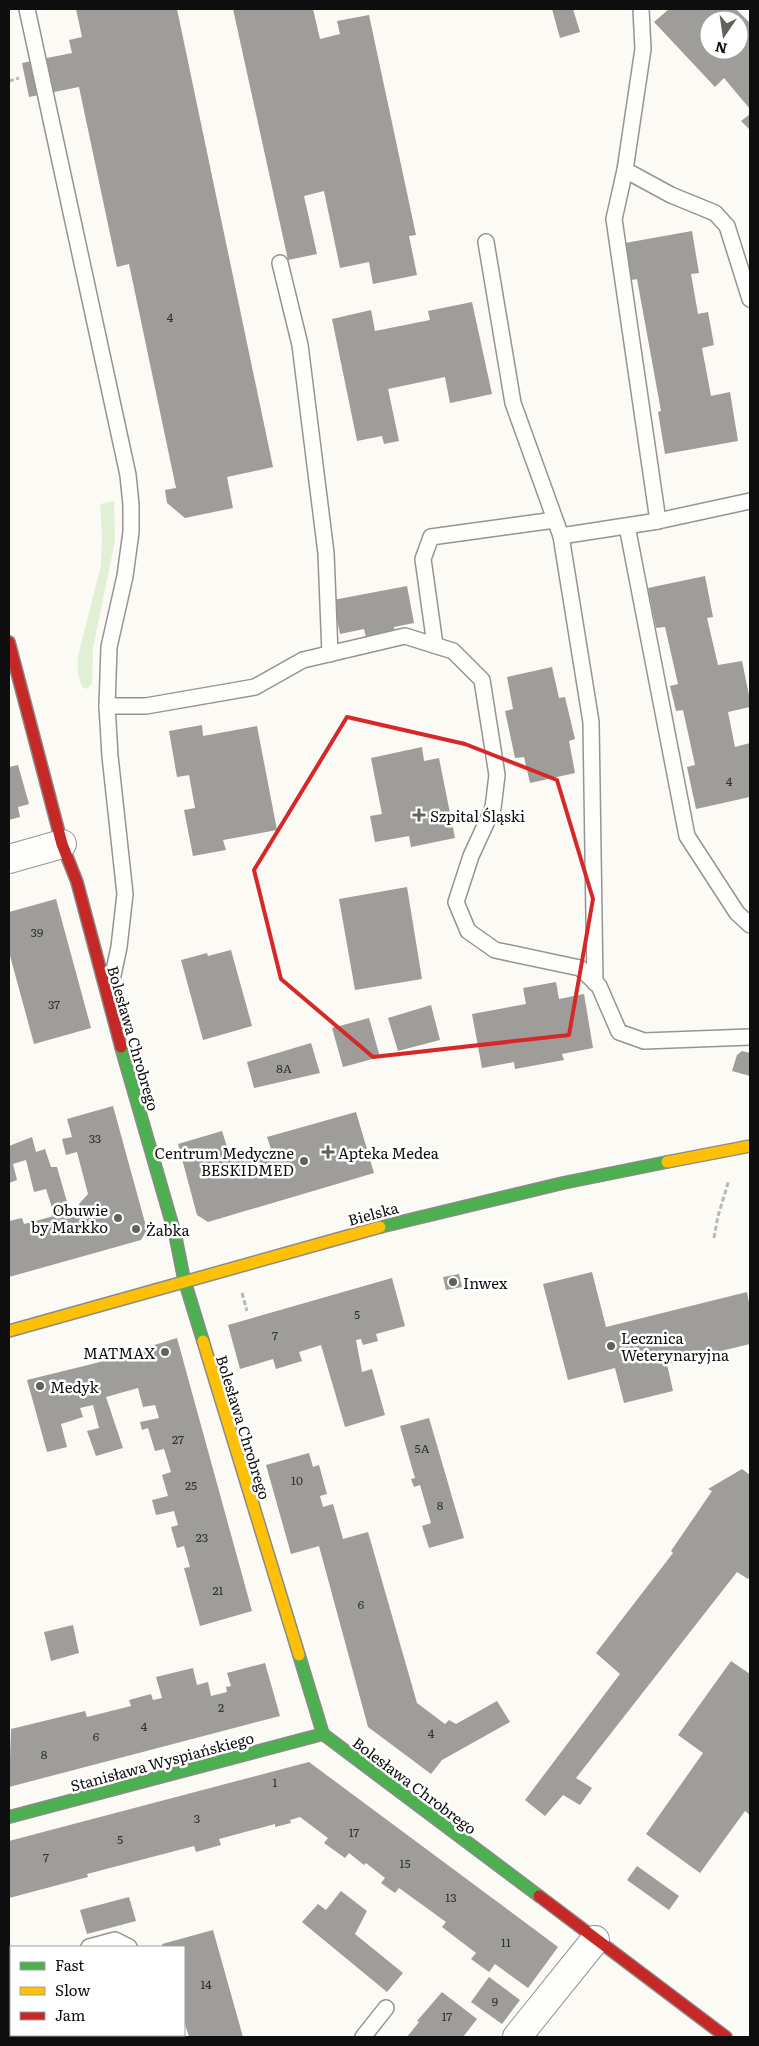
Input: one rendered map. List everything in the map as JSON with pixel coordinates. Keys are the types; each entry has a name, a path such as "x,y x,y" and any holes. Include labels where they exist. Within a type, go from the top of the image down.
{"street":[{"name":"Bolesława Chrobrego","path":"9,642 62,844 78,882 108,1002 175,1234 184,1279 323,1734 726,2037"},
{"path":"9,859 62,844"},
{"name":"Bielska","path":"9,1331 184,1279 457,1206 750,1146"},
{"name":"Stanisława Wyspiańskiego","path":"9,1817 323,1734"},
{"path":"517,2037 595,1940"}],"lane":[{"path":"26,9 129,482 132,505 129,554 110,647 107,706 110,756 125,894 119,947 108,1002"},
{"path":"641,9 643,49 625,170 614,219 658,521"},
{"path":"625,170 715,213 728,226 750,299"},
{"path":"486,242 513,403 561,536 591,722 595,983"},
{"path":"280,263 300,345 326,553 330,654"},
{"path":"561,536 658,521 750,501"},
{"path":"435,645 423,558 431,537 555,520"},
{"path":"627,526 687,836 737,913 750,925"},
{"path":"107,706 146,706 255,687 303,660 405,636 453,651 482,680 497,776 493,808 471,856 456,902 468,931 495,950 580,968 595,983 620,1032 644,1041 750,1038"},
{"path":"93,1946 115,1940 127,1946"},
{"path":"363,2037 386,2008"}],"path":[{"path":"714,1238 718,1216 730,1177"},
{"path":"240,1287 247,1312"}],"highlighted area":[{"path":"347,717 465,744 557,780 593,899 569,1035 373,1057 281,979 254,870"}],"green space":[{"path":"114,501 115,541 93,648 92,683 87,689 82,687 78,668 78,656 101,565 100,504"}],"building":[{"path":"76,9 177,9 273,467 227,477 233,508 185,518 167,503 165,490 176,488 129,264 117,267 79,87 29,97 22,63 72,53 69,40 82,37"},
{"path":"233,9 313,9 320,39 340,34 337,21 369,15 416,235 409,236 417,275 373,284 369,262 340,268 324,191 304,196 317,254 288,260"},
{"path":"552,9 573,9 580,32 560,38"},
{"path":"669,9 737,10 699,10 699,60 749,60 750,23 750,109 724,78 715,87 654,22"},
{"path":"750,114 750,130 741,121"},
{"path":"692,231 699,273 691,274 698,314 708,312 714,345 702,348 711,396 730,392 738,441 665,454 658,412 661,411 637,279 631,280 625,243"},
{"path":"472,302 492,394 450,403 445,377 388,389 399,441 384,444 382,436 357,441 332,319 371,310 375,331 430,320 428,311"},
{"path":"705,576 713,617 707,618 718,665 742,661 750,700 750,707 728,712 735,747 750,743 750,797 696,809 687,767 695,765 683,710 676,711 670,686 678,684 665,627 656,628 648,588"},
{"path":"407,586 414,623 394,627 395,632 366,637 364,629 340,634 333,600"},
{"path":"552,667 559,698 565,697 575,739 569,741 575,773 530,783 524,757 515,758 505,711 513,709 507,677"},
{"path":"202,725 203,736 257,726 277,830 223,840 226,850 193,856 184,810 195,808 189,775 177,777 169,731"},
{"path":"422,747 424,761 439,758 455,838 411,847 409,836 375,842 370,816 382,814 371,758"},
{"path":"18,765 29,804 18,807 20,817 9,820 9,767"},
{"path":"407,887 422,979 355,990 339,899"},
{"path":"56,899 91,1028 34,1044 9,952 9,912"},
{"path":"231,950 252,1026 203,1040 181,960 207,953 208,956"},
{"path":"556,982 559,999 584,994 593,1048 562,1054 564,1060 515,1069 514,1062 482,1068 472,1014 526,1004 523,988"},
{"path":"431,1005 440,1040 398,1051 388,1018"},
{"path":"369,1018 380,1057 343,1067 332,1028"},
{"path":"311,1043 320,1073 254,1088 247,1062"},
{"path":"742,1051 750,1053 750,1076 732,1071 737,1055"},
{"path":"113,1106 147,1230 141,1240 9,1277 9,1221 22,1218 24,1224 80,1209 79,1204 88,1194 77,1152 66,1155 62,1139 72,1137 67,1119"},
{"path":"356,1112 374,1173 208,1222 197,1215 178,1144 222,1131 229,1153 234,1152 243,1157 244,1162 273,1155 267,1137"},
{"path":"32,1137 36,1152 45,1149 51,1167 57,1167 69,1209 54,1214 46,1189 34,1192 26,1160 13,1164 17,1180 9,1183 9,1146"},
{"name":"Lecznica Weterynaryjna","path":"592,1272 606,1327 747,1292 750,1308 750,1344 667,1364 673,1391 624,1403 615,1368 568,1380 543,1284"},
{"name":"Inwex","path":"459,1274 462,1287 446,1290 443,1277"},
{"path":"392,1278 405,1326 376,1334 378,1341 363,1345 361,1339 356,1340 362,1372 372,1369 385,1415 345,1427 321,1345 299,1352 302,1361 276,1369 273,1359 240,1369 228,1325"},
{"path":"177,1338 252,1611 200,1626 184,1568 190,1567 184,1546 177,1548 171,1527 178,1525 174,1511 156,1515 152,1500 168,1496 162,1475 171,1472 164,1449 155,1451 148,1428 142,1430 140,1422 159,1418 155,1405 143,1407 138,1388 106,1397 123,1448 96,1456 87,1431 99,1428 93,1405 80,1408 83,1417 61,1424 67,1447 47,1452 27,1380 96,1363"},
{"path":"429,1418 464,1538 429,1548 422,1526 431,1523 420,1485 414,1487 411,1479 415,1478 400,1426"},
{"path":"309,1453 313,1467 319,1465 327,1494 320,1496 323,1507 333,1504 343,1539 368,1532 417,1703 445,1724 449,1720 456,1724 497,1701 510,1722 442,1760 431,1774 368,1727 319,1546 291,1554 266,1465"},
{"path":"742,1469 750,1475 750,1576 748,1579 737,1572 576,1778 592,1788 580,1805 563,1795 545,1816 525,1800 620,1674 596,1653 673,1553 671,1551 712,1491 708,1489"},
{"path":"73,1625 79,1653 51,1661 44,1632"},
{"path":"731,1661 750,1674 750,1815 745,1811 700,1873 646,1834 703,1753 678,1735"},
{"path":"265,1663 280,1716 9,1787 11,1729 85,1711 87,1717 131,1706 129,1700 151,1694 153,1700 162,1698 156,1677 193,1668 197,1685 208,1682 211,1696 227,1692 226,1687 231,1686 227,1673"},
{"path":"309,1762 558,1947 528,1988 495,1964 489,1972 471,1959 476,1953 442,1927 446,1922 399,1888 395,1893 381,1883 385,1878 366,1863 364,1865 349,1853 345,1858 324,1843 328,1838 300,1817 290,1820 291,1823 275,1827 275,1824 219,1839 221,1845 196,1852 194,1846 87,1874 88,1877 9,1898 9,1841"},
{"path":"637,1866 679,1896 669,1910 627,1880"},
{"path":"341,1891 367,1911 355,1934 403,1973 387,1992 302,1922 318,1904 326,1910"},
{"path":"129,1897 136,1921 87,1934 80,1910"},
{"path":"213,1930 243,2037 189,2037 185,2024 185,1946 163,1946 162,1944"},
{"path":"489,1977 520,2000 502,2024 471,2002"},
{"path":"442,1992 477,2019 463,2037 407,2037 419,2022 417,2021"},
{"path":"90,2036 91,2037 36,2037"}],"traffic: fast":[{"path":"121,1047 175,1234 184,1279 203,1341"},
{"path":"380,1227 563,1183 667,1162"},
{"path":"299,1655 323,1734 539,1896"},
{"path":"9,1817 323,1734"}],"traffic: slow":[{"path":"667,1162 750,1146"},
{"path":"9,1331 380,1227"},
{"path":"203,1341 299,1655"}],"traffic: jam":[{"path":"9,642 62,844 77,882 121,1047"},
{"path":"539,1896 726,2037"}],"place":[{"name":"Szpital Śląski","path":"419,815"},
{"name":"Apteka Medea","path":"328,1152"},
{"name":"Centrum Medyczne BESKIDMED","path":"304,1161"},
{"name":"Obuwie by Markko","path":"118,1218"},
{"name":"Żabka","path":"136,1229"},
{"name":"Inwex","path":"453,1282"},
{"name":"Lecznica Weterynaryjna","path":"611,1346"},
{"name":"MATMAX","path":"165,1352"},
{"name":"Medyk","path":"40,1386"}]}
